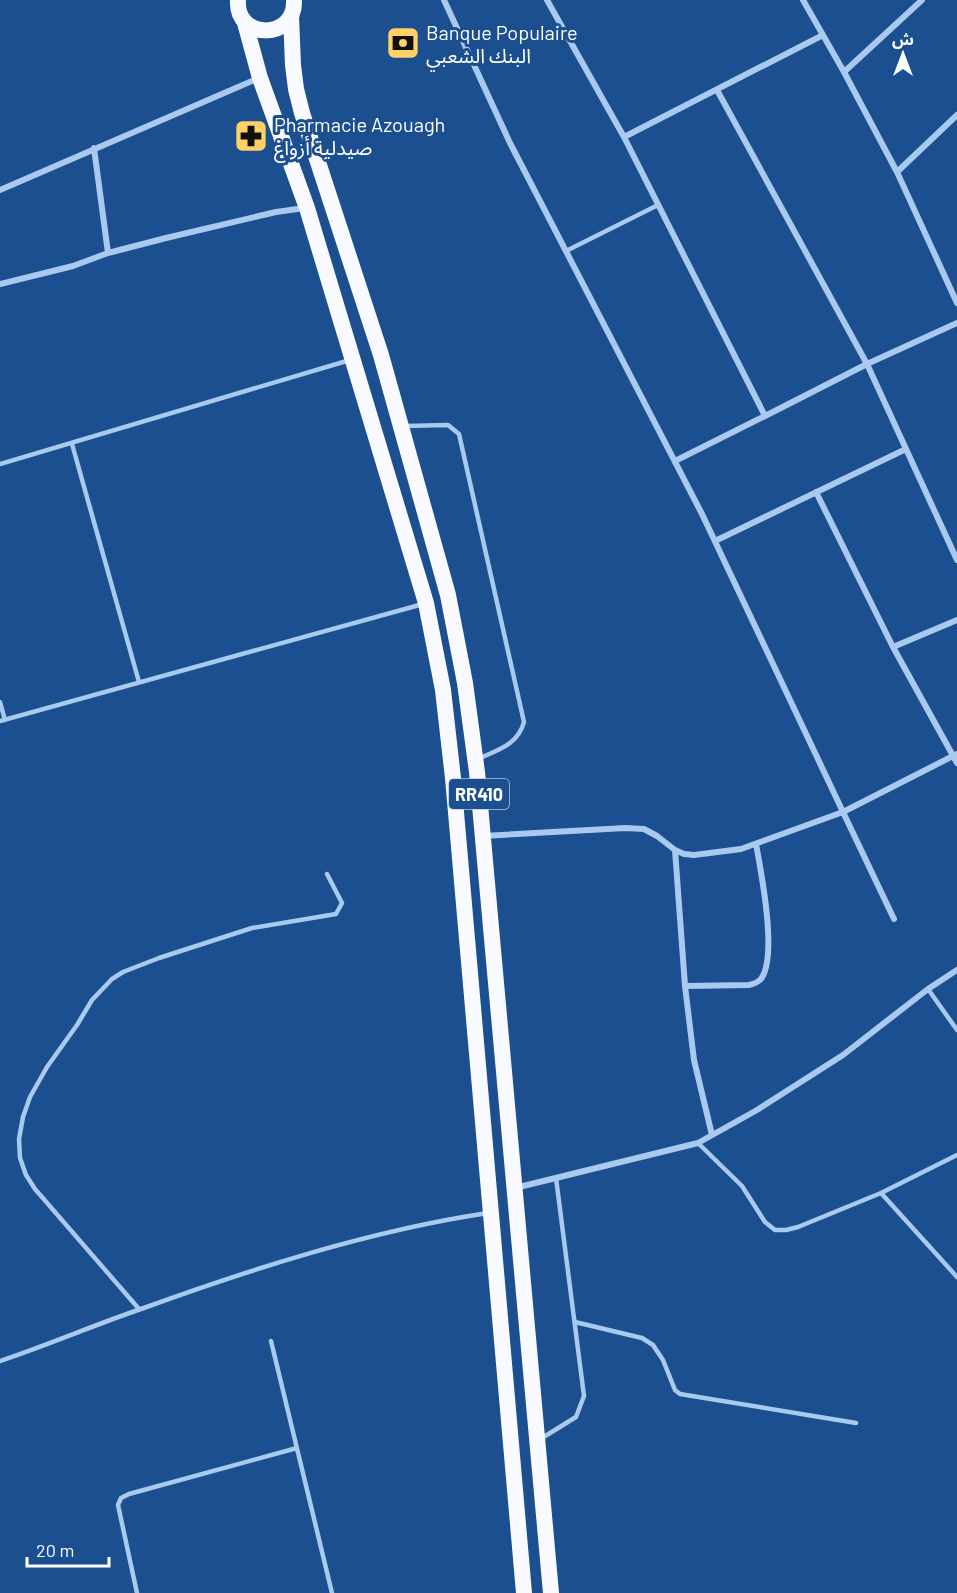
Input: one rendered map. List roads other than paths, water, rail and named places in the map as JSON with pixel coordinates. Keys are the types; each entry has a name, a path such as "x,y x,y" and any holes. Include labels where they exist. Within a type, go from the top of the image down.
{"highway":[{"name":"RR410","path":"238,0 239,14 245,23 260,78 307,208 426,603 443,690 450,744 524,1593"},
{"name":"RR410","path":"245,23 254,29 275,30 284,25 293,8"},
{"name":"RR410","path":"293,8 292,65 302,113 402,426 448,595 465,683 476,760 551,1593"}],"street":[{"path":"444,0 510,143 715,541 894,919"},
{"path":"547,0 624,137 765,416"},
{"path":"803,0 897,172 957,303"},
{"path":"844,72 922,0"},
{"path":"624,137 823,35"},
{"path":"0,190 260,78"},
{"path":"717,90 867,364 957,560"},
{"path":"897,172 957,115"},
{"path":"94,148 108,253"},
{"path":"0,284 73,266 108,253 276,212 307,208"},
{"path":"675,461 867,364 957,322"},
{"path":"715,541 906,449"},
{"path":"816,492 893,647 955,754 957,763"},
{"path":"893,647 957,620"},
{"path":"483,836 634,829 644,830 657,836 675,850 694,855 741,849 843,812 955,754"},
{"path":"685,986 749,985 756,984 762,978 767,960 768,937 764,891 756,844"},
{"path":"675,850 685,986 694,1060 712,1135"},
{"path":"514,1188 698,1143 756,1110 843,1055 928,989 957,970"}],"lane":[{"path":"566,250 658,205"},
{"path":"0,464 352,360"},
{"path":"402,426 448,425 459,434 524,722 521,731 511,744 476,760"},
{"path":"72,444 139,682"},
{"path":"0,702 3,721 426,603"},
{"path":"139,1309 35,1189 26,1175 20,1158 19,1138 30,1097 47,1067 92,1000 112,979 123,972 159,958 252,928 336,914 342,903 327,874"},
{"path":"928,989 957,1030"},
{"path":"698,1143 742,1186 765,1222 775,1230 798,1227 881,1193 957,1155"},
{"path":"537,1441 576,1417 584,1396 556,1178"},
{"path":"881,1193 957,1277"},
{"path":"0,1361 139,1309 357,1240 461,1217 491,1213"},
{"path":"574,1322 642,1338 653,1346 663,1360 675,1390 680,1394 856,1423"},
{"path":"271,1341 332,1593"},
{"path":"137,1593 118,1505 121,1498 297,1448"}],"place":[{"name":"Banque Populaire البنك الشعبي","path":"403,43"},
{"name":"Pharmacie Azouagh صيدلية أزواغ","path":"251,136"}]}
